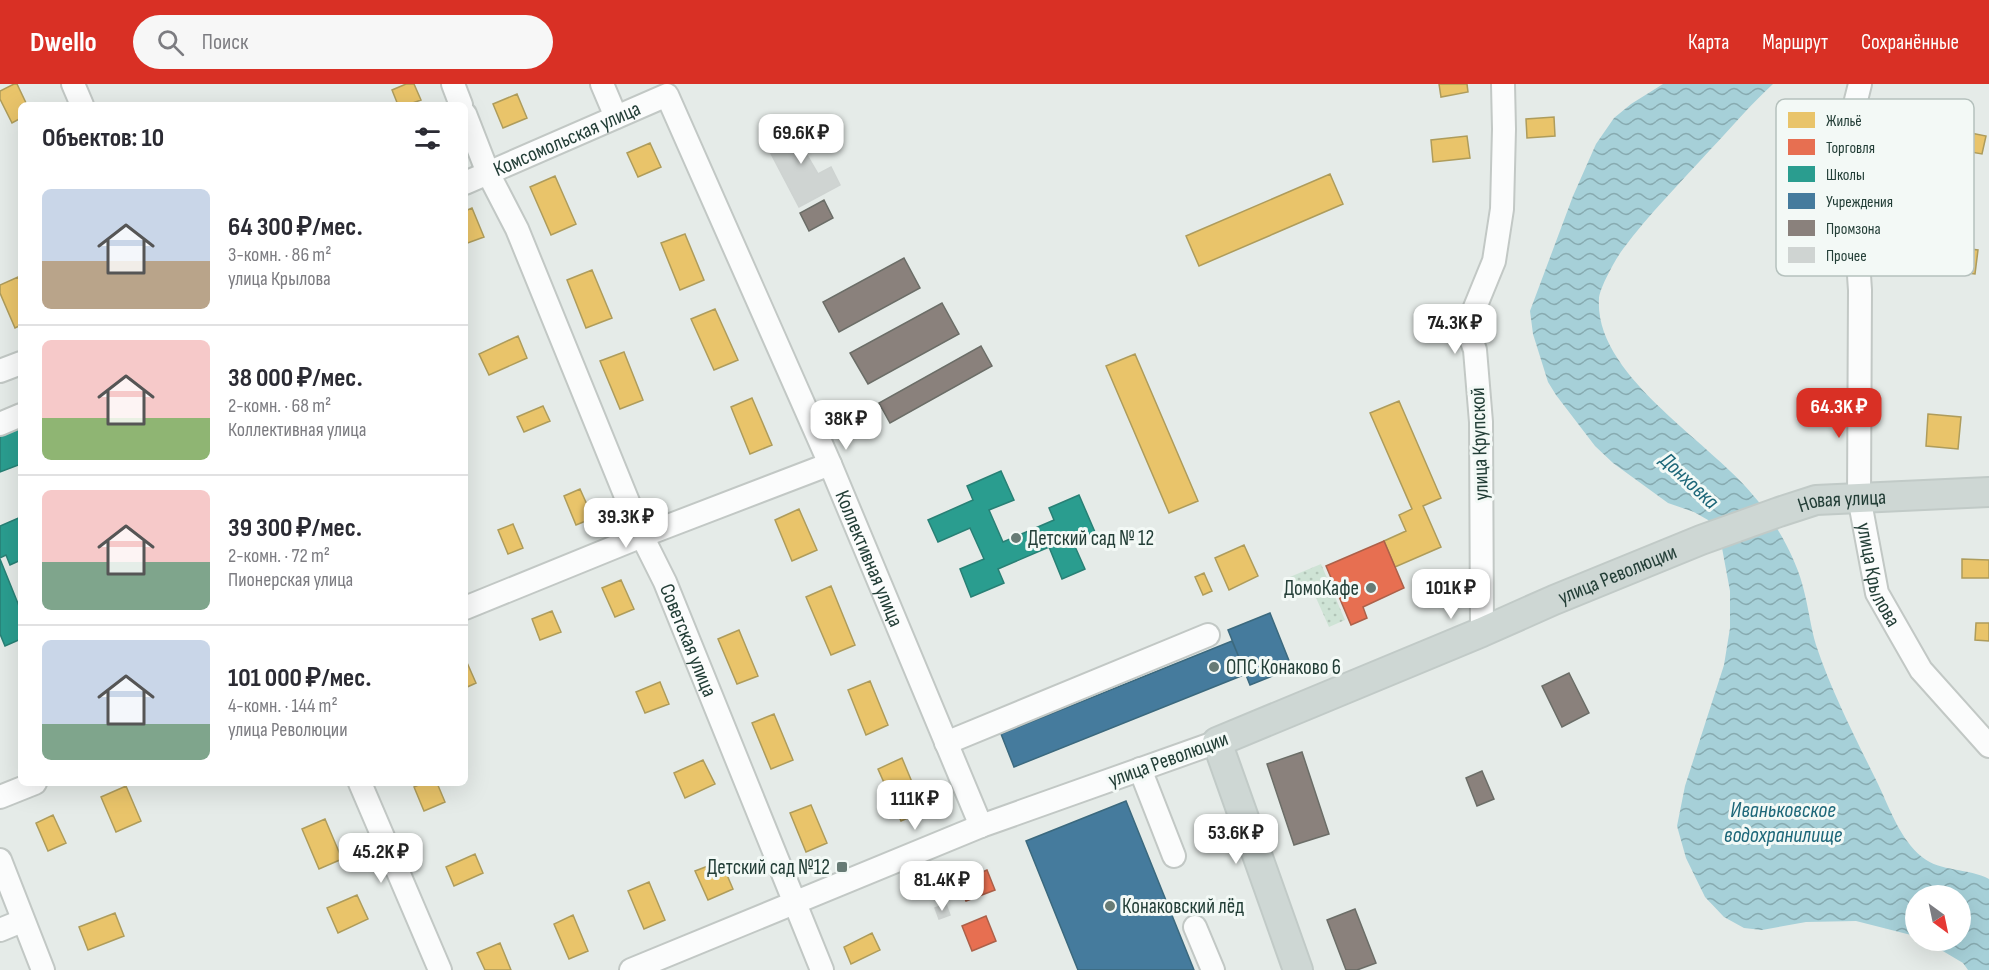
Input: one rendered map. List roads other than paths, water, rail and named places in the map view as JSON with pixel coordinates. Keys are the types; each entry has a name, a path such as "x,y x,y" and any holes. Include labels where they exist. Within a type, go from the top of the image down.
{"main road":[{"name":"Новая улица","path":"1701,540 1816,500 1859,496 1989,492"},
{"name":"улица Революции","path":"1217,742 1701,540"},
{"path":"1217,742 1298,970"}],"street":[{"path":"73,84 81,102"},
{"path":"453,84 460,102"},
{"path":"602,84 616,117"},
{"name":"улица Крупской","path":"1482,632 1481,422 1475,350 1467,327 1494,261 1501,220 1503,84"},
{"name":"улица Крылова","path":"1856,99 1860,84"},
{"name":"Комсомольская улица","path":"468,182 667,95"},
{"name":"Коллективная улица","path":"667,95 830,464 981,826"},
{"name":"Советская улица","path":"468,122 488,173 517,229 642,536 665,582 822,970"},
{"name":"улица Крылова","path":"1859,276 1859,496 1877,593 1921,670 1989,746"},
{"path":"0,371 18,364"},
{"path":"0,424 18,416"},
{"path":"468,607 642,536 830,464"},
{"path":"946,743 1208,635"},
{"name":"улица Революции","path":"631,970 981,826 1217,742"},
{"path":"1140,769 1174,856"},
{"path":"0,797 28,786"},
{"path":"361,786 440,970"},
{"path":"0,860 43,970"},
{"path":"0,930 22,921"},
{"path":"1196,927 1213,970"}],"water":[{"name":"Иваньковское водохранилище","path":"1663,84 1773,84 1665,198 1620,253 1600,294 1603,328 1616,355 1636,382 1660,408 1738,479 1773,522 1793,558 1802,583 1816,645 1829,681 1891,813 1908,842 1929,862 1989,879 1989,970 1968,970 1963,963 1943,951 1971,951 1971,885 1905,885 1905,933 1856,921 1806,922 1762,930 1744,928 1724,917 1705,897 1686,858 1677,826 1685,786 1724,665 1730,628 1730,591 1720,537 1708,520 1694,512 1668,503 1613,463 1595,446 1548,382 1533,334 1530,311 1573,196 1596,144 1614,118 1631,104"}],"place":[{"name":"Детский сад № 12","path":"1016,538"},
{"name":"ДомоКафе","path":"1371,588"},
{"name":"ОПС Конаково 6","path":"1214,667"},
{"name":"Детский сад №12","path":"842,867"},
{"name":"Конаковский лёд","path":"1110,906"}],"water label":[{"name":"Донховка","path":"1690,480"}]}
